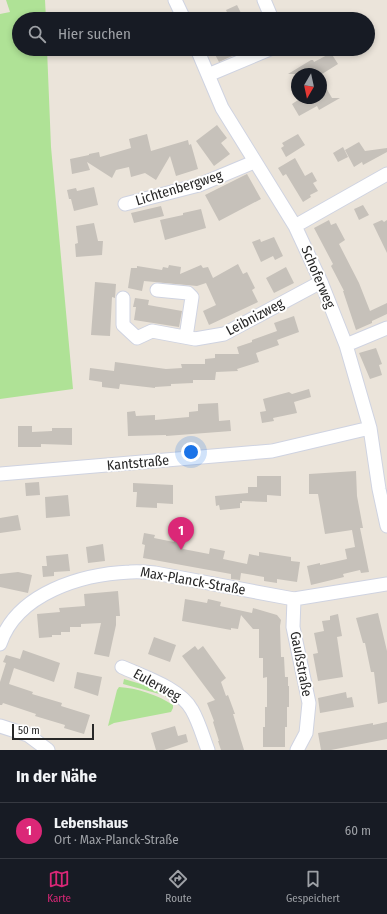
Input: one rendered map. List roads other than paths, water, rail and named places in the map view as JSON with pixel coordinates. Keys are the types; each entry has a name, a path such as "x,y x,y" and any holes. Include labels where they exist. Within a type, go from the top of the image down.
{"street":[{"path":"175,0 181,12"},
{"path":"264,0 269,12"},
{"name":"Schoferweg","path":"200,56 222,108 295,226 321,282 346,345 370,428 383,488 387,526"},
{"path":"208,75 253,56"},
{"name":"Lichtenbergweg","path":"125,204 199,185 254,162"},
{"path":"295,226 387,174"},
{"name":"Leibnizweg","path":"122,298 123,325 137,338 152,331 195,339 224,334 321,282"},
{"path":"157,290 188,293 192,297 186,337"},
{"path":"346,345 387,328"},
{"name":"Kantstraße","path":"0,474 272,451 370,428"},
{"name":"Max-Planck-Straße","path":"0,644 13,621 34,601 58,587 92,576 125,572 155,573 294,599 387,584"},
{"name":"Gaußstraße","path":"294,599 293,627 309,703 306,733 297,750"},
{"name":"Eulerweg","path":"122,667 169,689 182,697 192,709 208,750"},
{"path":"0,726 28,735 48,750"}],"place":[{"name":"Lebenshaus","path":"181,550"}]}
